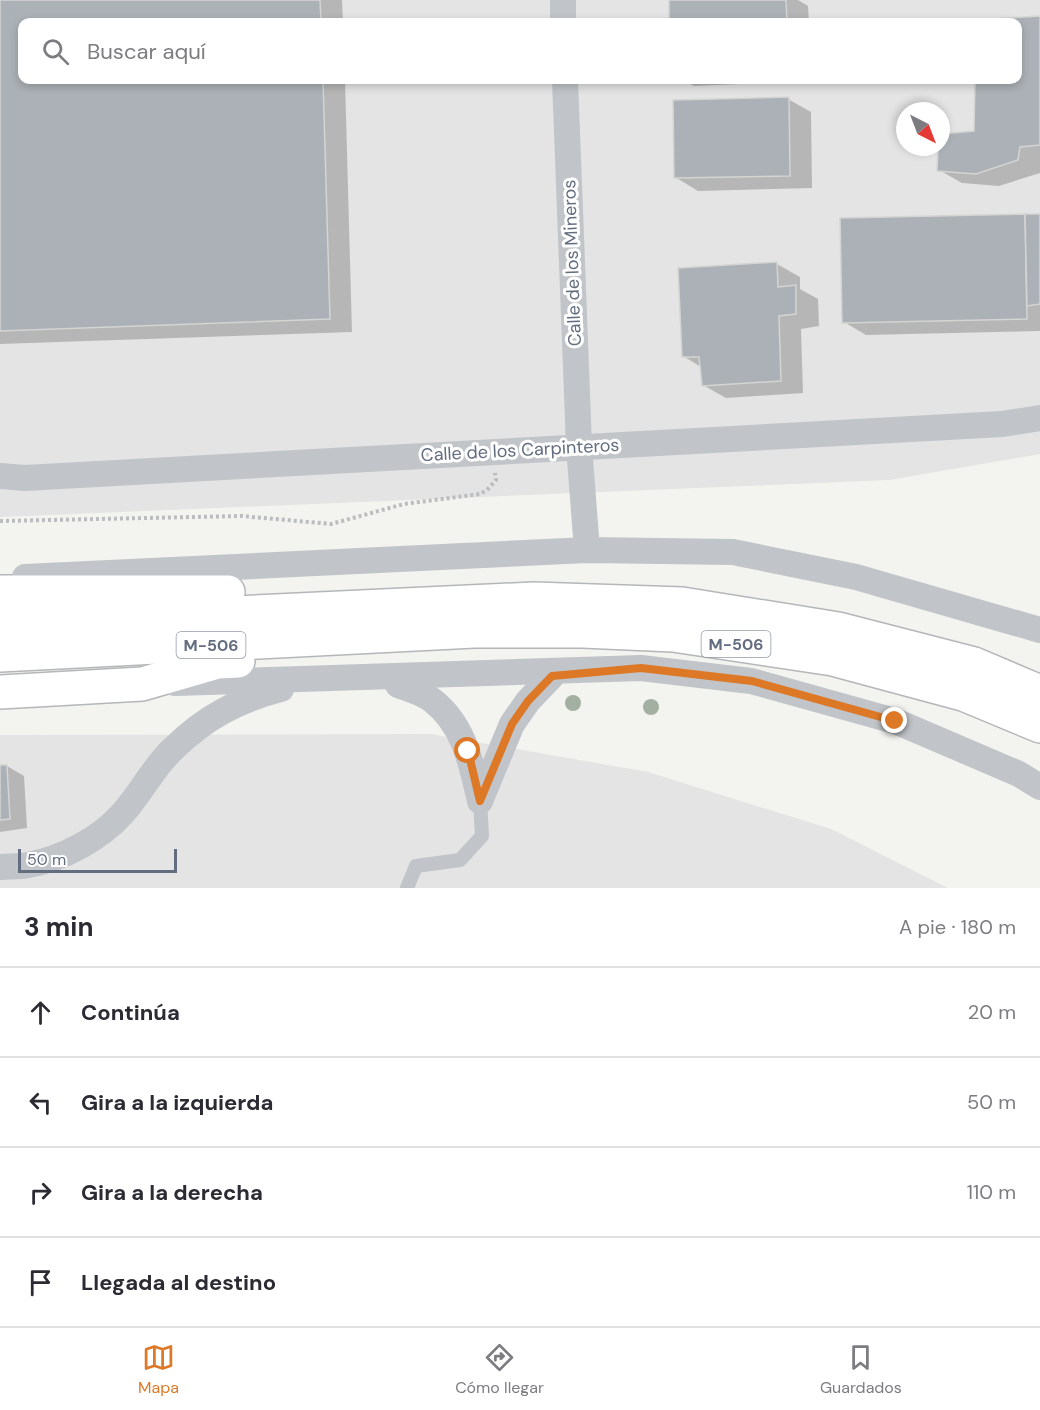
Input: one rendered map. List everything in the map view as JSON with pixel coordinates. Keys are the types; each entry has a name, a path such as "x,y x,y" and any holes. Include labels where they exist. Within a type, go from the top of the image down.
{"highway":[{"path":"0,592 254,592 469,585 534,599"},
{"name":"M-506","path":"0,624 534,599 682,604 838,629 974,664 1040,692"},
{"name":"M-506","path":"0,654 474,631 583,631 673,635 833,659 963,694 1040,726"},
{"path":"10,696 142,684 218,662 287,658 421,634"}],"street":[{"path":"562,0 563,18"},
{"name":"Calle de los Mineros","path":"565,84 579,446 587,550"},
{"name":"Calle de los Carpinteros","path":"0,476 25,478 1002,424 1040,418"},
{"path":"0,579 587,550 733,552 856,577 1040,630"},
{"path":"142,684 641,668 752,681 895,721 1019,774 1040,787"},
{"path":"0,867 28,866 69,852 102,832 122,814 171,750 194,729 228,707 255,696 284,689 552,676 641,668"},
{"path":"480,801 512,724 528,701 552,676"},
{"path":"398,684 431,699 452,720 468,751 480,801"}],"lane":[{"path":"407,888 416,866 460,860 482,836 480,801"}],"path":[{"path":"0,521 242,516 330,525 404,504 480,494 496,480 494,451"}],"shaded area":[{"path":"0,0 1040,0 1040,454 889,480 0,517"},
{"path":"430,734 648,772 831,829 948,888 0,888 0,735"}],"building":[{"path":"0,0 320,0 321,18 18,18 18,84 323,84 330,319 0,331"},
{"path":"669,0 786,0 787,18 669,18"},
{"path":"1040,16 1040,145 1020,147 1018,160 976,174 937,171 938,156 950,156 950,133 974,131 975,84 1022,84 1022,18 1008,18"},
{"path":"789,97 790,176 674,178 673,100"},
{"path":"1025,214 1027,319 842,323 840,218"},
{"path":"1025,214 1040,214 1040,304 1027,306"},
{"path":"777,262 778,287 796,285 796,314 779,316 781,381 702,386 699,357 682,357 678,268"},
{"path":"0,765 7,765 10,819 0,820"}],"route":[{"path":"468,751 480,801 512,724 528,701 552,676 641,668 752,681 895,721"}]}
